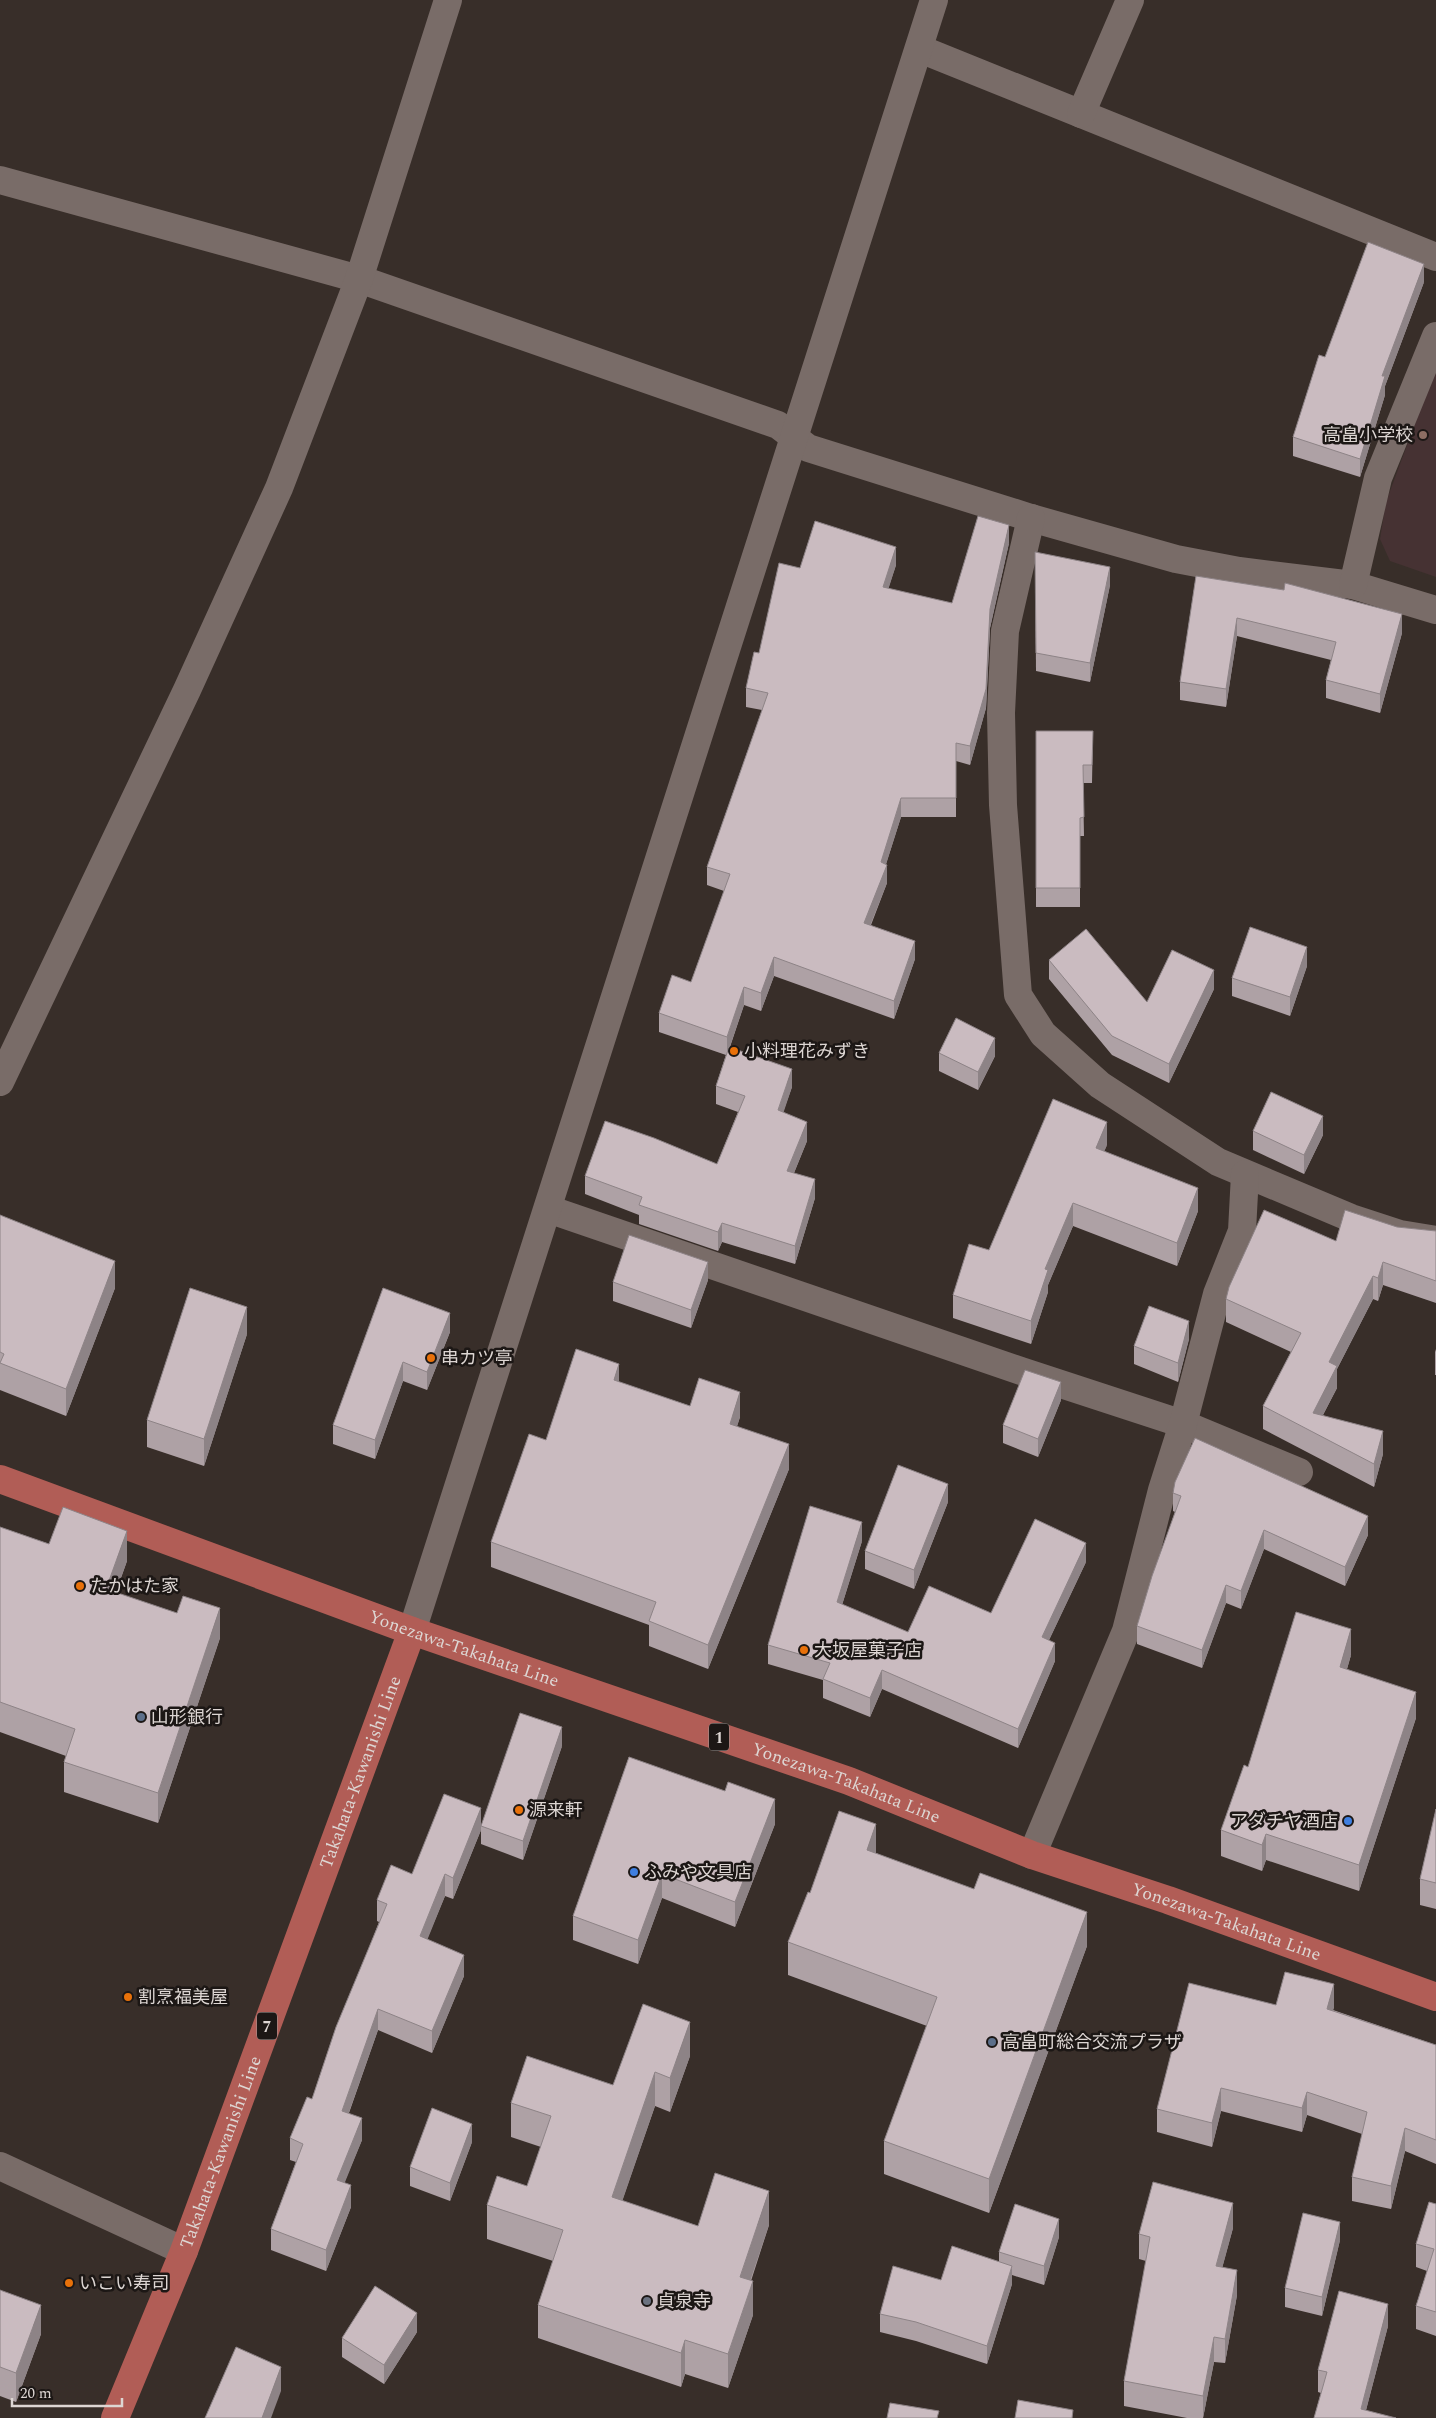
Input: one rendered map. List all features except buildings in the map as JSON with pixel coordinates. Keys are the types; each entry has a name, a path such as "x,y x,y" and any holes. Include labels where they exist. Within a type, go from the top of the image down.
{"main road":[{"name":"Yonezawa-Takahata Line","path":"0,1479 412,1631 848,1781 1032,1855 1177,1903 1436,1997"},
{"name":"Takahata-Kawanishi Line","path":"115,2418 184,2251 412,1631"}],"street":[{"path":"0,1082 183,699 279,488 359,279 448,0"},
{"path":"412,1631 920,49 934,0"},
{"path":"1081,114 1130,0"},
{"path":"920,49 1436,257"},
{"path":"0,180 359,279 778,426 808,448 1031,518 1176,559 1239,571 1353,585 1436,610"},
{"path":"1353,585 1378,478 1436,336"},
{"path":"1031,518 1005,631 1001,713 1003,805 1018,995 1043,1034 1100,1085 1218,1162 1351,1218 1392,1232 1436,1240"},
{"path":"1032,1855 1126,1631 1162,1490 1183,1424 1217,1294 1242,1232 1245,1174"},
{"path":"548,1209 1003,1365 1183,1424 1299,1472"},
{"path":"0,2166 184,2251"}],"shaded area":[{"name":"高畠小学校","path":"1436,367 1436,577 1390,561 1380,539 1386,502"}],"place":[{"name":"高畠小学校","path":"1423,435"},
{"name":"小料理花みずき","path":"734,1051"},
{"name":"串カツ亭","path":"431,1358"},
{"name":"たかはた家","path":"80,1586"},
{"name":"大坂屋菓子店","path":"804,1650"},
{"name":"山形銀行","path":"141,1717"},
{"name":"源来軒","path":"519,1810"},
{"name":"アダチヤ酒店","path":"1348,1821"},
{"name":"ふみや文具店","path":"634,1872"},
{"name":"割烹福美屋","path":"128,1997"},
{"name":"高畠町総合交流プラザ","path":"992,2042"},
{"name":"いこい寿司","path":"69,2283"},
{"name":"貞泉寺","path":"647,2301"}]}
